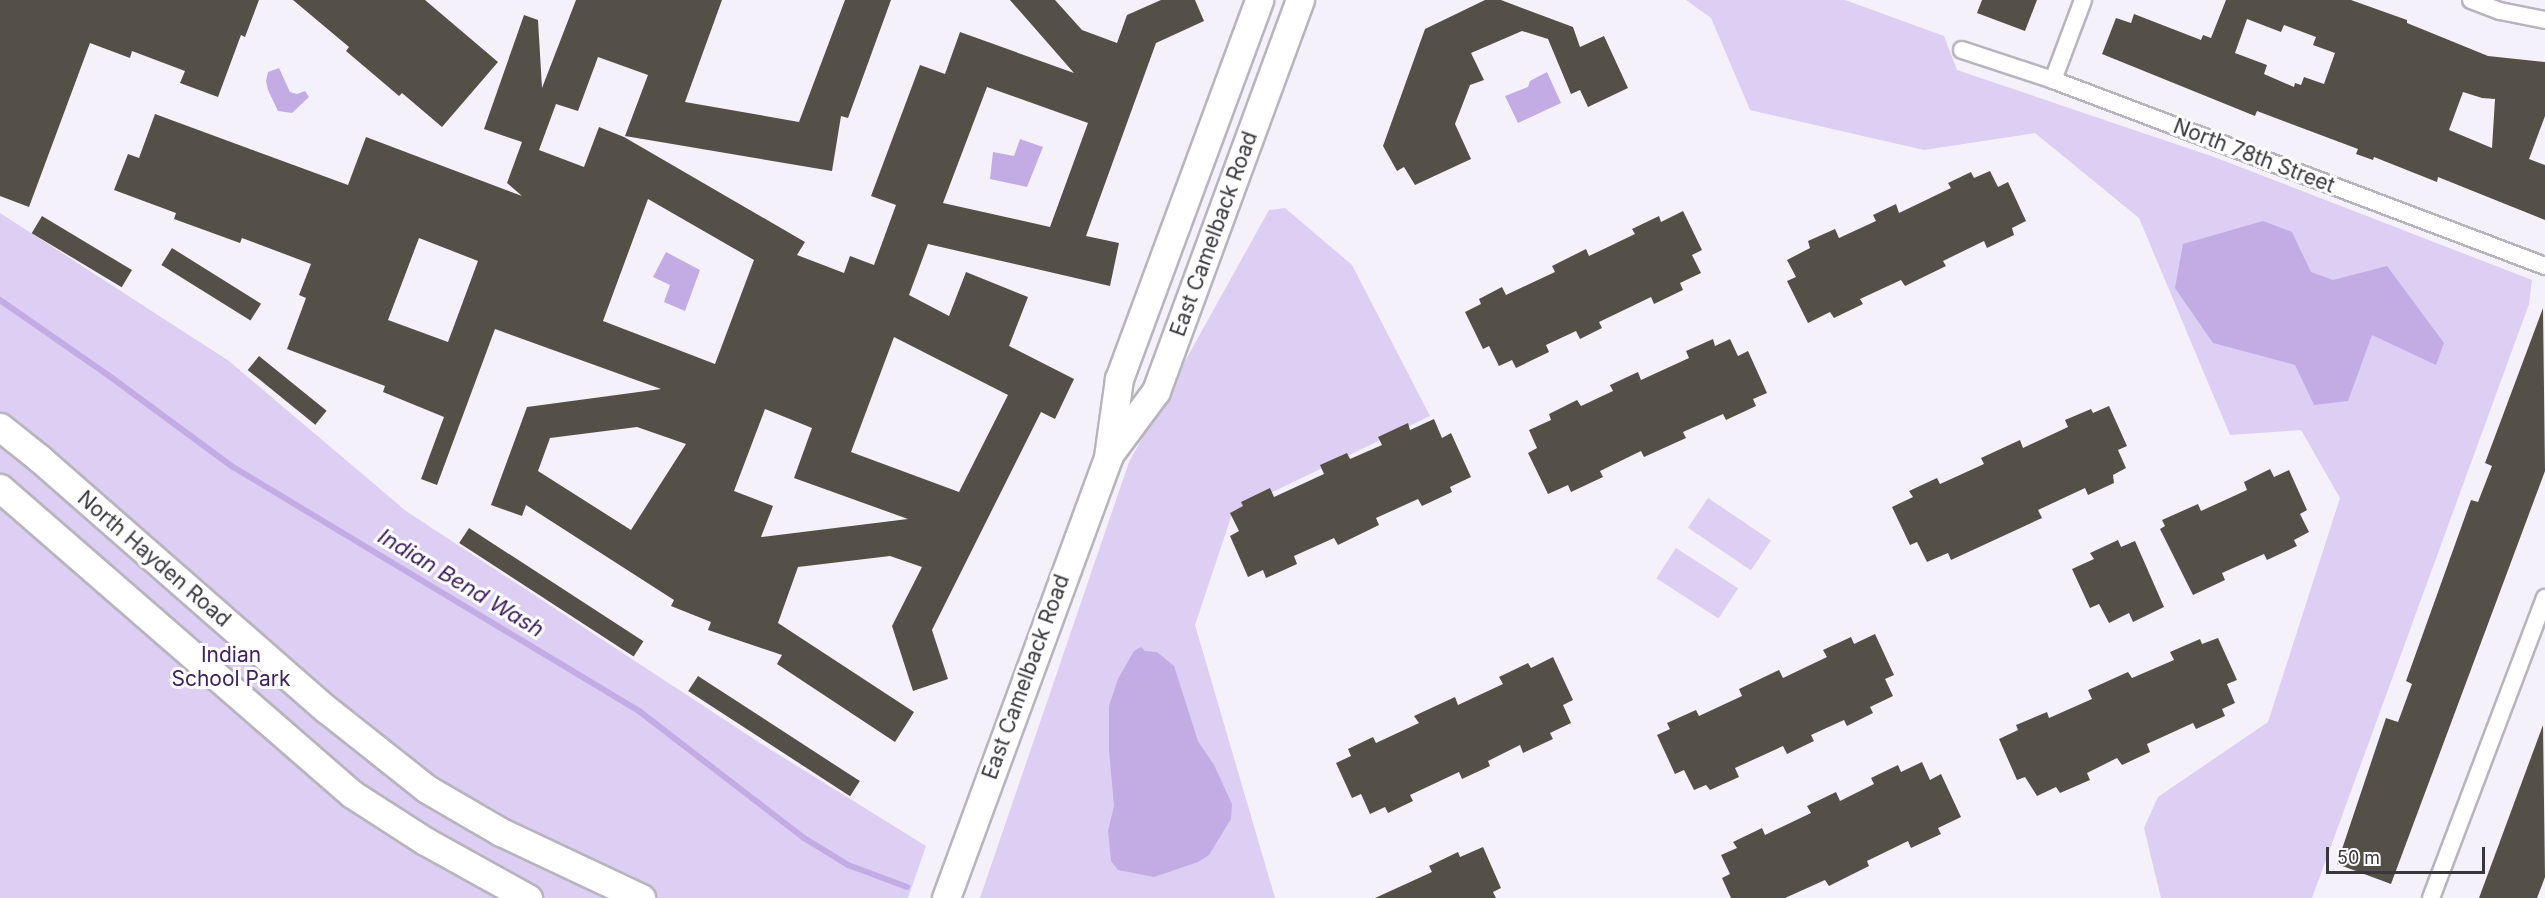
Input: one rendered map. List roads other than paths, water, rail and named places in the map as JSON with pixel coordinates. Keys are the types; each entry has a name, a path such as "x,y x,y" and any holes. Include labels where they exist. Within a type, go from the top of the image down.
{"main road":[{"name":"East Camelback Road","path":"946,898 1108,457 1119,379 1259,0"},
{"name":"East Camelback Road","path":"1108,457 1156,391 1300,0"},
{"name":"North Hayden Road","path":"0,427 39,458 326,709 427,789 501,832 642,898"},
{"path":"0,488 352,794 451,857 528,898"}],"street":[{"path":"2053,80 2083,0"},
{"path":"2470,0 2500,11 2545,20"},
{"name":"North 78th Street","path":"1962,50 2053,80 2545,266"},
{"path":"2431,898 2545,598"}],"waterway":[{"name":"Indian Bend Wash","path":"0,300 108,375 233,467 639,711 804,838 848,865 907,887"}],"park label":[{"name":"Indian School Park","path":"231,667"}]}
